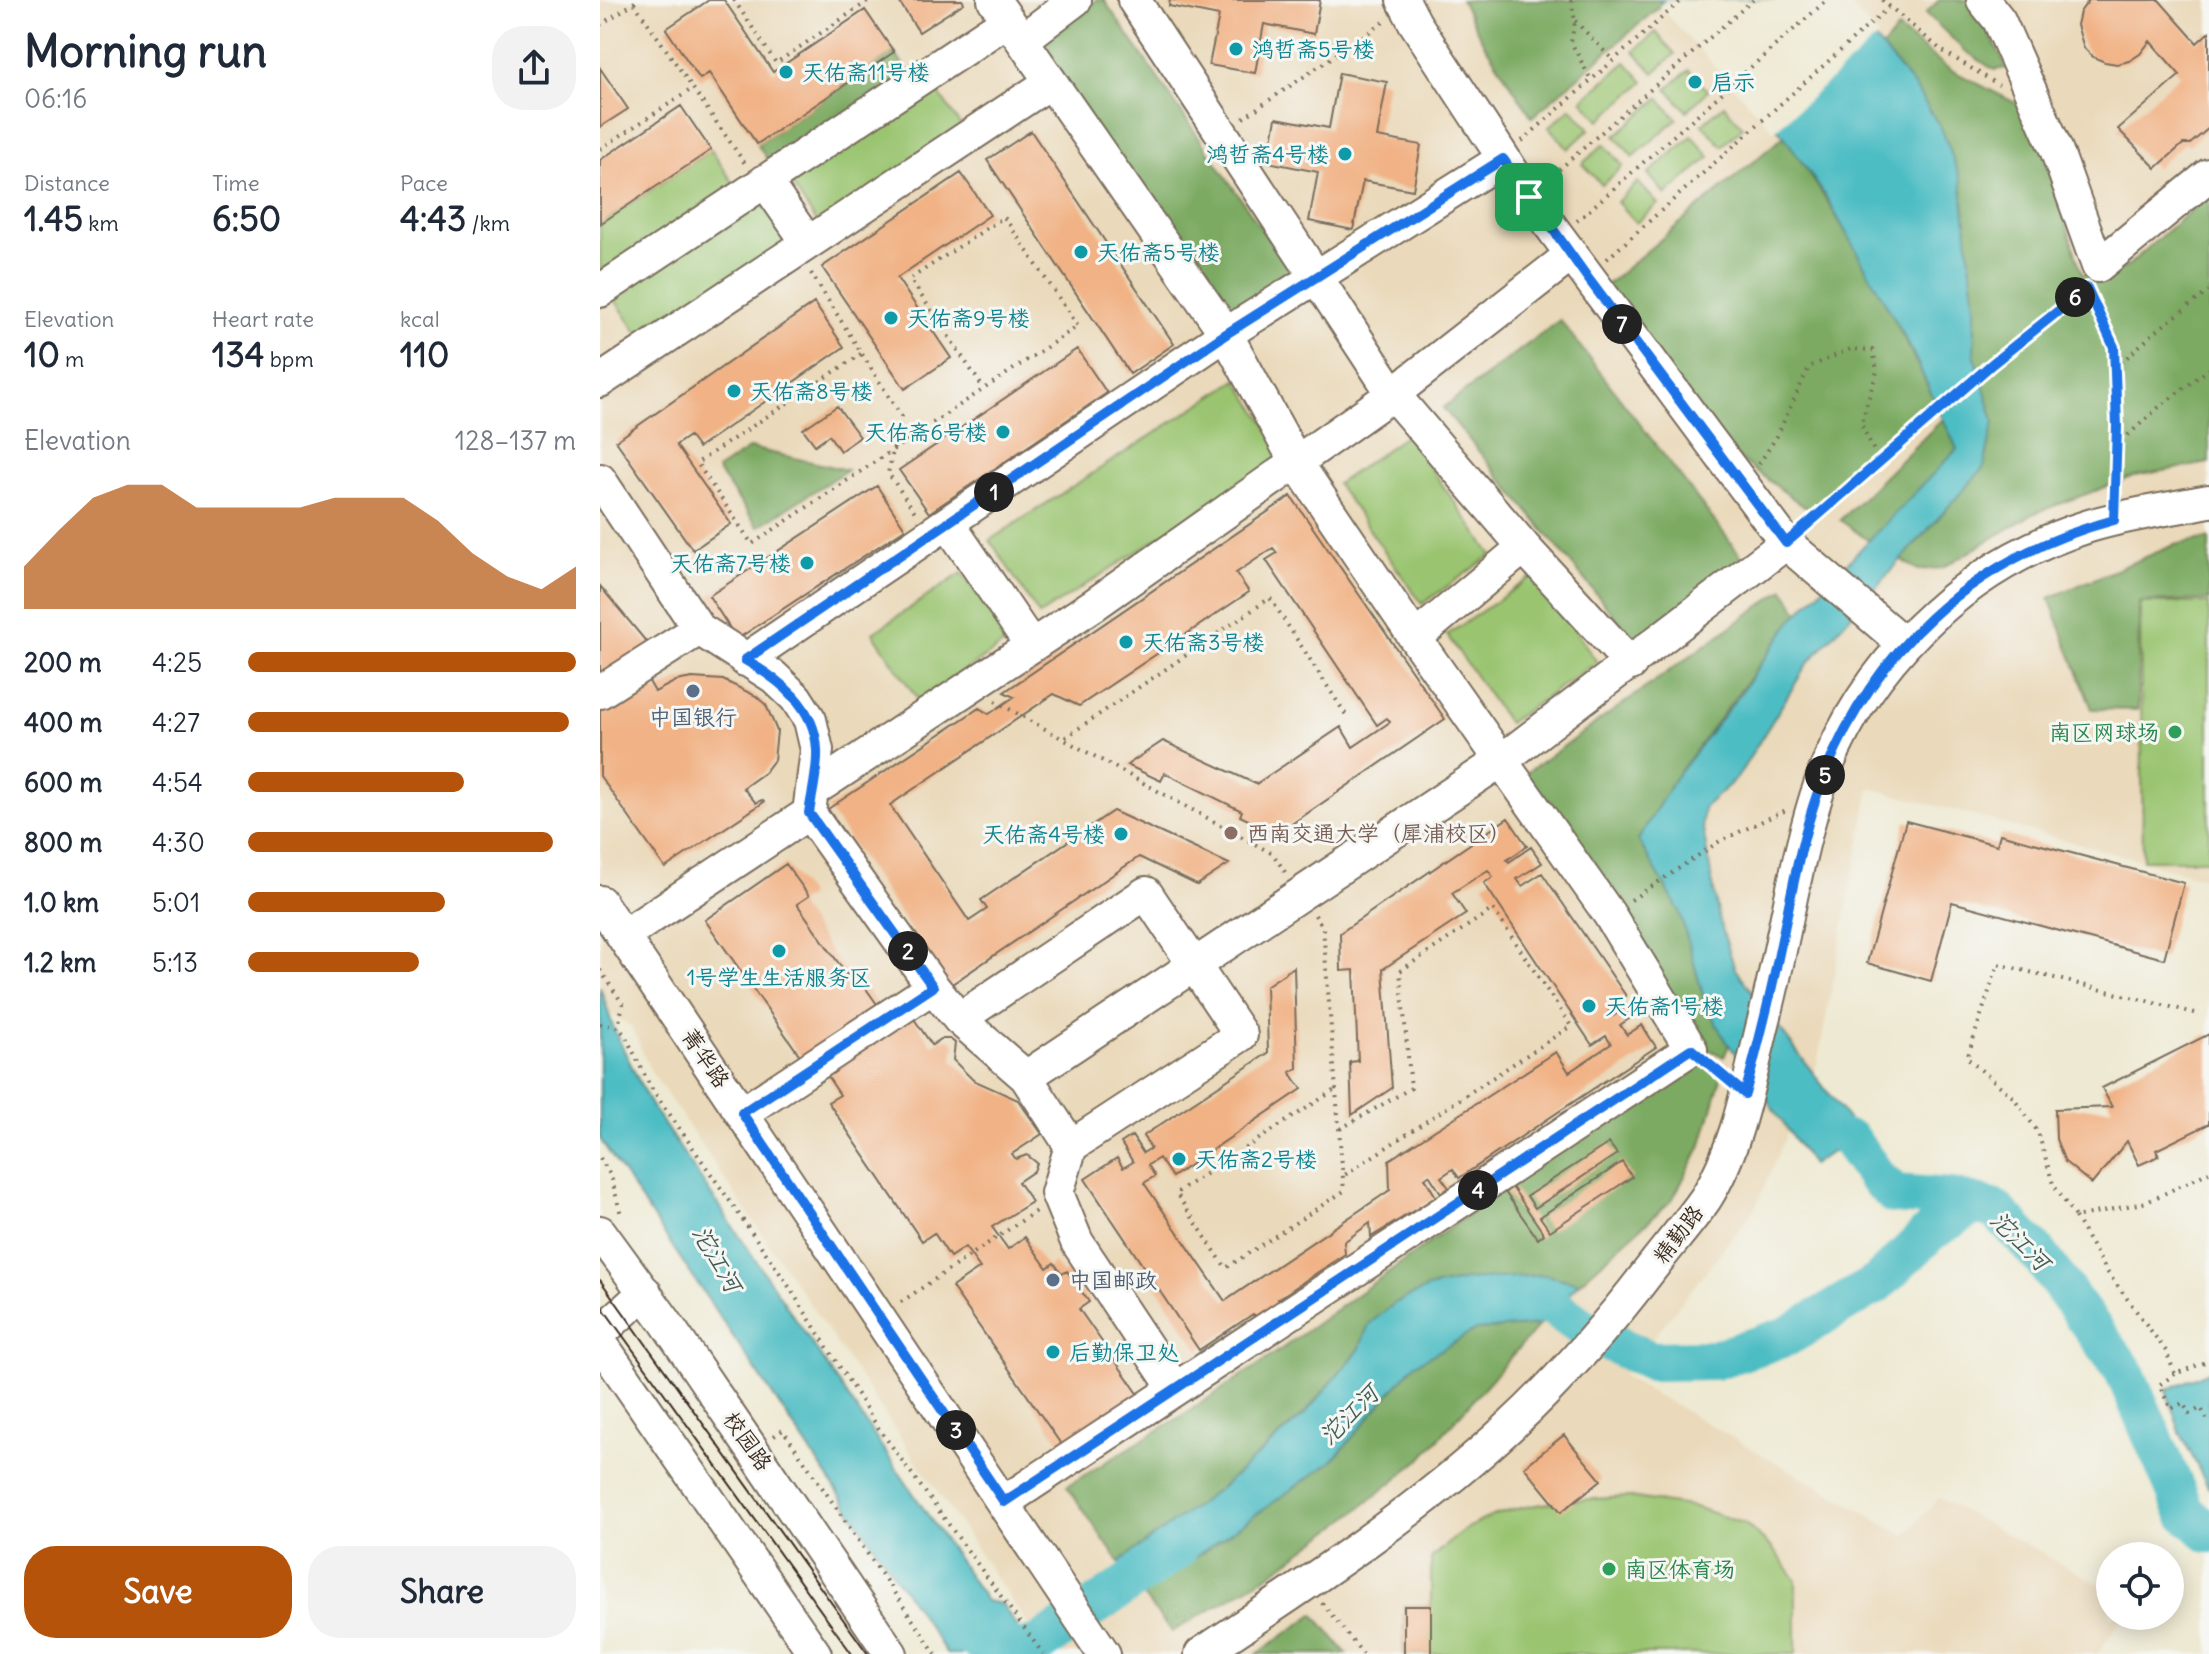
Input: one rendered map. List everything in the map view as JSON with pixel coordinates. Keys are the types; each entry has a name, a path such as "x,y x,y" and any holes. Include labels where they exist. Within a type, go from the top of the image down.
{"street":[{"path":"600,291 1008,20 1075,0"},
{"path":"1134,0 1393,394 1524,547 1631,664"},
{"path":"1983,0 1999,20 2056,149 2098,266 2209,175"},
{"path":"1405,3 1529,197 1786,543 1903,643"},
{"path":"1004,1502 1691,1049 1609,914 1296,462 1226,334 1008,20"},
{"path":"600,381 1051,82"},
{"path":"745,660 1226,334 1503,159"},
{"path":"765,181 808,243"},
{"path":"623,936 969,687 1095,604 1393,394 1572,257"},
{"path":"600,480 699,629 774,677 796,698 810,720 817,750 811,802 933,987 959,1019 1026,1077 1071,1146"},
{"name":"精勤路","path":"1201,1654 1307,1584 1462,1469 1550,1387 1627,1301 1705,1198 1722,1166 1745,1094 1816,796 1848,725 1903,643 1933,614 1958,596 2055,538 2114,520 2209,501"},
{"path":"939,528 1031,645"},
{"path":"1026,1077 1502,760 1786,543"},
{"path":"1415,638 1524,547"},
{"path":"600,692 699,629"},
{"path":"959,1019 1146,893 1241,1035 1071,1146 1057,1193 1077,1242 1175,1389"},
{"name":"菁华路","path":"600,902 1104,1654"},
{"path":"742,1113 933,987"},
{"name":"校园路","path":"611,1249 645,1292 891,1654"},
{"path":"600,1333 645,1292"},
{"path":"600,1342 815,1654"}],"path":[{"path":"734,0 776,63 870,0"},
{"path":"1571,0 1575,21 1571,42 1591,81"},
{"path":"1503,159 1682,0"},
{"path":"1529,197 1753,0"},
{"path":"1572,257 1721,95 1827,0"},
{"path":"1882,0 1941,50 1981,76 2035,102"},
{"path":"600,25 636,1 743,163 765,181"},
{"path":"1221,133 1405,3"},
{"path":"1572,257 1751,130 1888,8"},
{"path":"1575,21 1614,61"},
{"path":"600,149 692,88"},
{"path":"861,354 697,463 752,544 984,389 1078,326 1004,217 910,279 984,389"},
{"path":"808,243 811,277 901,416 888,473 939,528"},
{"path":"1786,543 1992,364 2087,288 2114,347 2114,520"},
{"path":"2114,369 2156,331 2209,291"},
{"path":"1742,483 1763,459 1777,436 1809,367 1851,349 1873,350 1877,371 1861,424 1880,463"},
{"path":"2116,446 2159,407 2209,369"},
{"path":"1063,739 1270,598 1348,718"},
{"path":"969,687 1273,854"},
{"path":"1654,885 1720,841 1816,796"},
{"path":"1339,1130 1411,1088 1400,971 1493,909 1571,1026 1343,1176"},
{"path":"1323,928 1336,1089 1339,1130 1343,1176 1344,1191 1226,1268 1176,1193 1336,1089"},
{"path":"2175,1374 2166,1351 2108,1273 2053,1184 2038,1132 2014,1098 1967,1058 1998,964 2195,1013"},
{"path":"600,970 623,1004 618,1027"},
{"path":"600,1024 618,1027 625,1035 650,1086 786,1282 877,1426 1043,1654"},
{"path":"600,1158 611,1176 611,1249"},
{"path":"2075,1217 2147,1202 2209,1172"},
{"path":"879,1316 1058,1197"},
{"path":"2209,1361 2175,1374 2159,1385 2171,1409 2183,1403 2189,1414 2201,1408 2209,1423"},
{"path":"772,1438 783,1430 936,1654"},
{"path":"1307,1584 1363,1654"}],"shaded area":[{"name":"西南交通大学（犀浦校区）","path":"600,0 2209,0 2209,879 1870,788 1817,1064 1754,1210 1623,1376 1905,1535 1939,1498 2096,1582 2096,1630 2114,1630 2097,1654 1048,1654 651,1071 631,1026 609,1013 600,986"}],"green space":[{"path":"1096,0 1104,0 1297,280 1227,328 1031,44"},
{"path":"1461,0 1659,0 1662,4 1532,117 1483,42"},
{"path":"1939,0 1972,0 2007,68 1994,70 1964,50 1926,13"},
{"path":"1898,29 1949,69 2031,111 2082,274 2124,269 2209,194 2209,463 2135,476 2035,513 1942,568 1918,570 1901,560 1984,467 1994,421 1974,354 1975,307 1961,180 1942,130 1914,86 1882,48"},
{"path":"1656,32 1675,54 1654,73 1634,51"},
{"path":"894,52 909,73 771,165 757,144"},
{"path":"1626,62 1644,82 1600,120 1582,100"},
{"path":"1689,70 1708,91 1687,111 1667,89"},
{"path":"930,80 965,132 820,227 786,176"},
{"path":"1659,98 1677,119 1633,157 1615,136"},
{"path":"1724,105 1743,127 1722,146 1702,124"},
{"path":"1571,108 1590,129 1568,149 1549,127"},
{"path":"1692,136 1710,157 1666,195 1648,174"},
{"path":"1784,136 1866,266 1936,403 1810,511 1729,451 1604,287"},
{"path":"1604,144 1623,166 1602,185 1582,164"},
{"path":"711,150 736,187 600,278 600,224"},
{"path":"1638,182 1658,204 1636,223 1617,202"},
{"path":"758,196 792,246 645,344 611,294"},
{"path":"1560,320 1742,557 1635,641 1443,408"},
{"path":"1237,380 1286,455 1039,615 990,540"},
{"path":"1943,419 1957,449 1869,541 1840,520"},
{"path":"1407,435 1492,555 1422,604 1337,484"},
{"path":"750,448 847,470 758,527 717,470"},
{"path":"2209,538 2209,600 2139,602 2138,710 2092,709 2049,598 2174,545"},
{"path":"962,573 1009,641 919,701 873,633"},
{"path":"1536,574 1597,662 1508,723 1447,635"},
{"path":"1784,589 1799,612 1675,778 1638,840 1679,910 1705,1002 1729,1045 1724,1057 1698,1044 1522,776"},
{"name":"南区网球场","path":"2140,603 2209,603 2209,860 2143,860"},
{"path":"1693,1053 1722,1074 1702,1144 1672,1200 1579,1283 1545,1275 1466,1280 1428,1288 1369,1324 1359,1350 1305,1413 1222,1487 1119,1562 1067,1486 1180,1417 1273,1355"},
{"path":"1539,1325 1422,1458 1349,1517 1269,1575 1172,1632 1142,1595 1332,1461 1414,1365 1476,1330"},
{"name":"南区体育场","path":"1629,1497 1695,1507 1745,1524 1772,1548 1796,1580 1796,1654 1404,1654 1404,1606 1431,1606 1431,1558 1465,1530 1482,1520 1523,1508 1566,1501"},
{"path":"1314,1614 1347,1654 1257,1654"}],"water":[{"path":"1659,0 1842,0 1914,86 1942,130 1961,180 1975,307 1974,354 1994,421 1984,467 1808,663 1737,778 1704,807 1702,824 1719,919 1735,969 1859,1134 1812,1165 1721,1033 1705,1002 1679,910 1638,840 1675,778 1793,619 1957,449 1909,345 1826,197 1784,136"},
{"path":"600,986 614,1030 650,1104 986,1601 1002,1604 1034,1654 947,1654 600,1139"},
{"path":"1545,1275 1579,1283 1539,1325 1476,1330 1414,1365 1332,1461 1141,1595 1119,1562 1222,1487 1305,1414 1359,1350 1369,1324 1395,1303 1428,1288 1466,1280"},
{"path":"2209,1371 2209,1489 2180,1432 2166,1390"}],"pier":[{"path":"1666,0 1847,0 1878,37 1774,131 1659,6"}],"building":[{"name":"天佑斋11号楼","path":"709,0 724,0 773,72 865,10 894,52 757,144 709,73 700,79 666,29"},
{"path":"898,0 962,0 964,3 919,32"},
{"name":"鸿哲斋5号楼","path":"1170,0 1320,0 1314,34 1264,24 1255,73 1209,65 1219,16 1169,6"},
{"path":"2089,0 2159,0 2197,43 2209,32 2209,128 2190,144 2183,144 2156,168 2118,129 2180,75 2150,41 2140,54 2129,61 2117,64 2093,57 2084,48 2077,25 2080,12"},
{"path":"600,68 628,109 600,127"},
{"name":"鸿哲斋4号楼","path":"1339,73 1387,82 1377,137 1421,145 1413,190 1363,181 1353,230 1309,221 1318,172 1268,162 1276,118 1329,128"},
{"path":"681,106 711,150 600,224 600,160"},
{"name":"天佑斋5号楼","path":"1031,131 1174,344 1130,374 987,160"},
{"name":"天佑斋9号楼","path":"961,173 990,215 897,278 951,358 905,389 822,267"},
{"name":"天佑斋8号楼","path":"814,303 844,347 698,448 689,436 676,445 731,524 693,550 616,441"},
{"name":"天佑斋6号楼","path":"1077,349 1107,393 929,513 899,470"},
{"path":"837,406 860,437 840,451 829,435 815,445 803,429"},
{"name":"天佑斋7号楼","path":"877,486 905,529 737,639 709,596"},
{"path":"1291,496 1445,719 1277,834 1240,816 1242,811 1165,773 1161,781 1127,765 1163,741 1256,784 1341,727 1353,747 1390,722 1387,718 1377,725 1266,560 1277,553 1273,548 1236,573 1249,592 1079,706 1054,694 890,805 969,921 987,909 981,900 1113,811 1229,864 1197,885 1139,857 949,986 828,809 979,708 989,714 1014,697 1004,692"},
{"path":"600,586 649,645 634,655 655,692 676,681 692,678 723,680 756,696 766,705 777,731 774,760 764,773 743,788 756,803 764,802 665,868 600,776"},
{"path":"1508,818 1527,846 1507,860 1509,862 1531,847 1542,863 1517,879 1522,886 1542,873 1626,996 1608,1009 1613,1016 1632,1003 1638,1013 1620,1025 1627,1035 1642,1025 1656,1047 1459,1178 1453,1169 1441,1177 1449,1188 1441,1193 1429,1175 1425,1178 1436,1197 1371,1237 1370,1223 1344,1242 1345,1254 1278,1299 1281,1303 1258,1318 1253,1314 1199,1350 1085,1179 1117,1158 1123,1168 1133,1162 1121,1143 1132,1136 1143,1153 1151,1148 1143,1136 1268,1053 1266,986 1294,967 1297,1068 1290,1072 1302,1089 1172,1177 1159,1158 1148,1165 1155,1176 1144,1183 1225,1301 1390,1190 1389,1160 1556,1052 1569,1072 1611,1044 1606,1036 1592,1045 1484,883 1493,877 1488,870 1452,893 1466,914 1383,969 1392,1088 1352,1115 1350,1062 1358,1061 1354,970 1341,971 1340,933"},
{"path":"1906,821 1997,845 2000,834 2184,883 2164,959 1952,902 1931,981 1867,963"},
{"name":"1号学生生活服务区","path":"786,864 809,896 797,904 856,988 862,983 879,1007 803,1060 705,920"},
{"path":"912,1016 932,1045 941,1039 950,1039 955,1043 953,1060 973,1080 1018,1100 1042,1134 1012,1154 1016,1159 1027,1155 1037,1163 1034,1171 1018,1182 1032,1202 992,1227 1008,1249 1025,1237 1047,1268 1054,1263 1062,1274 1067,1271 1089,1302 1079,1309 1139,1395 1063,1447 952,1287 980,1268 965,1247 950,1257 934,1233 922,1241 828,1102 840,1095 826,1074"},
{"path":"2209,1034 2209,1124 2156,1150 2159,1156 2139,1165 2127,1141 2092,1184 2065,1162 2056,1139 2055,1109 2112,1107 2102,1088"},
{"path":"1609,1143 1617,1154 1535,1208 1527,1196"},
{"path":"1622,1162 1632,1177 1550,1231 1540,1217"},
{"path":"1512,1187 1544,1234 1538,1239 1505,1192"},
{"path":"1564,1435 1601,1480 1561,1512 1524,1467"},
{"path":"1404,1606 1431,1606 1431,1654 1404,1654"}],"waterway":[{"path":"1850,1140 1876,1176 1894,1194 1951,1198 1976,1204"},
{"name":"沱江河","path":"1503,1302 1548,1303 1590,1333 1651,1361 1714,1360 1788,1336 1878,1283 1930,1232 1976,1204 1996,1210 2040,1256 2124,1371 2185,1512 2209,1533"},
{"name":"沱江河","path":"977,1640 1008,1648 1038,1645 1177,1550"}],"tram line":[{"path":"600,1280 868,1654"},
{"path":"600,1304 852,1654"}],"place":[{"name":"鸿哲斋5号楼","path":"1236,49"},
{"name":"天佑斋11号楼","path":"786,72"},
{"name":"启示","path":"1695,82"},
{"name":"鸿哲斋4号楼","path":"1345,154"},
{"name":"天佑斋5号楼","path":"1081,252"},
{"name":"天佑斋9号楼","path":"891,318"},
{"name":"天佑斋8号楼","path":"734,391"},
{"name":"天佑斋6号楼","path":"1003,432"},
{"name":"天佑斋7号楼","path":"807,563"},
{"name":"天佑斋3号楼","path":"1126,642"},
{"name":"中国银行","path":"693,691"},
{"name":"南区网球场","path":"2175,732"},
{"name":"西南交通大学（犀浦校区）","path":"1231,833"},
{"name":"天佑斋4号楼","path":"1121,834"},
{"name":"1号学生生活服务区","path":"779,951"},
{"name":"天佑斋1号楼","path":"1589,1006"},
{"name":"天佑斋2号楼","path":"1179,1159"},
{"name":"中国邮政","path":"1053,1280"},
{"name":"后勤保卫处","path":"1053,1352"},
{"name":"南区体育场","path":"1609,1569"}],"route":[{"path":"1503,159 1529,197 1786,543 1992,364 2087,288 2114,347 2117,426 2114,520 2055,538 1970,587 1933,614 1903,643 1866,694 1848,725 1816,796 1745,1094 1691,1049 1004,1502 742,1113 933,987 809,813 817,750 810,720 796,698 774,677 745,660 1226,334 1503,159"}]}
